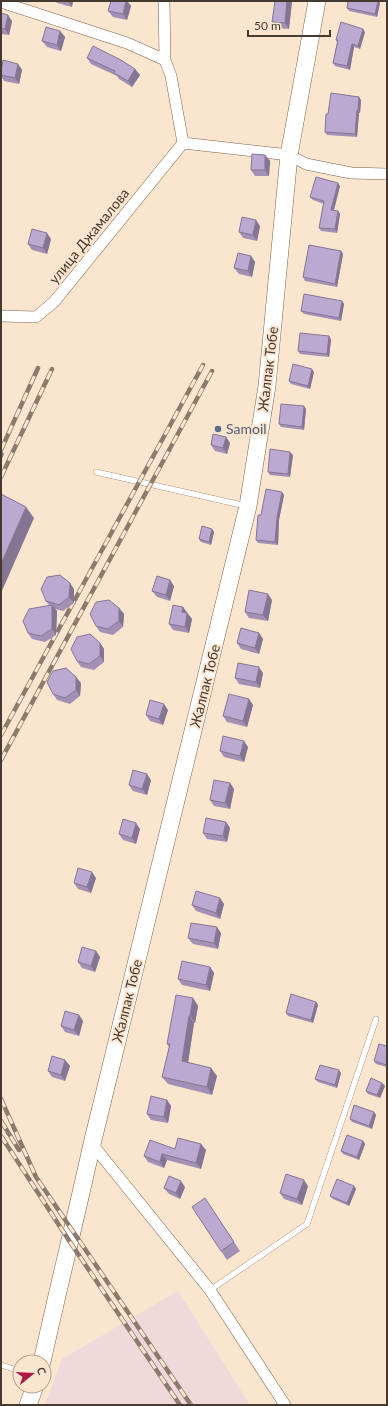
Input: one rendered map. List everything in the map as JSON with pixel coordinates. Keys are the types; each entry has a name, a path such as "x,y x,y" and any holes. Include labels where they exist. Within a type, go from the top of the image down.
{"main road":[{"name":"Жалпак Тобе","path":"44,1354 59,1282 73,1230 92,1144 248,506 267,386 289,154 317,1"},
{"path":"28,1405 32,1394"}],"street":[{"path":"164,1 165,60 171,76 184,143 289,154 306,164 344,172 387,174"},
{"path":"1,2 127,43 165,60"},
{"name":"улица Джамалова","path":"1,316 36,317 54,302 184,143"},
{"path":"92,1144 210,1290 285,1405"}],"lane":[{"path":"96,472 248,506"},
{"path":"210,1290 307,1224 376,1019"},
{"path":"1,1365 12,1368"}],"shaded area":[{"path":"178,1291 250,1405 45,1405 49,1394 52,1394 52,1386 62,1359"}],"building":[{"path":"111,1 126,1 123,14 108,11"},
{"path":"275,1 287,1 285,23 272,22"},
{"path":"348,1 378,1 375,14 347,8"},
{"path":"1,13 8,15 5,29 1,28"},
{"path":"341,22 363,29 358,46 352,44 347,66 333,63 338,40 336,40"},
{"path":"46,27 60,31 57,45 42,41"},
{"path":"93,46 135,69 128,81 114,73 115,71 87,58"},
{"path":"3,60 18,64 15,78 1,75"},
{"path":"331,93 359,97 355,134 325,132 326,114 328,114"},
{"path":"252,154 265,155 265,170 251,170"},
{"path":"316,177 338,183 331,210 338,211 335,229 319,228 324,201 310,197"},
{"path":"242,217 256,220 253,235 239,232"},
{"path":"32,229 47,233 43,248 28,244"},
{"path":"309,245 341,251 335,284 303,277"},
{"path":"238,253 251,256 248,271 234,268"},
{"path":"304,294 342,301 339,318 301,311"},
{"path":"300,333 329,336 327,354 298,351"},
{"path":"293,364 312,369 308,386 289,381"},
{"path":"281,404 304,406 302,427 279,424"},
{"path":"213,434 226,437 223,448 211,445"},
{"path":"270,449 290,452 288,474 268,472"},
{"path":"266,489 282,492 277,517 275,542 256,540 258,515 261,515"},
{"path":"1,494 26,507 1,564"},
{"path":"202,526 212,529 209,542 199,539"},
{"path":"60,575 70,583 69,597 59,605 46,601 41,589 47,577"},
{"path":"157,576 170,580 166,595 152,591"},
{"path":"249,590 268,594 263,615 245,612"},
{"path":"109,600 119,608 119,621 108,629 96,626 90,614 96,602"},
{"path":"52,605 52,629 41,636 28,633 23,621 29,609"},
{"path":"173,605 183,607 182,612 187,613 185,627 169,624"},
{"path":"241,628 259,633 255,648 237,643"},
{"path":"90,634 100,643 100,656 89,664 77,661 71,649 77,637"},
{"path":"238,663 259,667 256,682 235,678"},
{"path":"66,668 76,677 76,690 65,698 53,694 47,682 53,671"},
{"path":"229,694 249,699 243,721 223,716"},
{"path":"150,700 164,704 159,719 146,715"},
{"path":"223,736 244,741 240,756 220,751"},
{"path":"133,770 147,774 142,789 129,785"},
{"path":"214,780 230,783 225,803 210,800"},
{"path":"206,818 226,822 223,836 203,833"},
{"path":"123,819 136,823 132,838 119,834"},
{"path":"78,868 92,872 87,887 74,883"},
{"path":"196,891 220,898 216,913 192,905"},
{"path":"191,923 217,927 214,943 188,938"},
{"path":"82,947 96,951 91,966 78,962"},
{"path":"182,961 210,967 206,985 178,979"},
{"path":"291,994 316,1002 311,1020 286,1013"},
{"path":"176,995 193,998 182,1061 211,1068 207,1087 162,1077 170,1044 167,1044"},
{"path":"65,1011 79,1015 74,1030 61,1026"},
{"path":"379,1044 387,1046 387,1065 374,1061"},
{"path":"52,1056 65,1060 61,1075 48,1071"},
{"path":"320,1065 339,1070 335,1085 315,1079"},
{"path":"371,1078 382,1083 377,1095 366,1091"},
{"path":"151,1096 167,1100 164,1117 147,1114"},
{"path":"354,1105 374,1112 369,1126 350,1119"},
{"path":"347,1135 363,1141 357,1157 341,1151"},
{"path":"178,1138 201,1144 196,1163 162,1154 160,1162 144,1156 150,1140 175,1149"},
{"path":"286,1174 304,1180 297,1199 280,1193"},
{"path":"169,1176 181,1181 176,1193 164,1188"},
{"path":"337,1179 354,1186 347,1203 330,1196"},
{"path":"205,1198 234,1242 221,1251 192,1207"}],"railway":[{"path":"1,735 203,365"},
{"path":"1,450 38,368"},
{"path":"1,477 52,369"},
{"path":"1,760 212,371"},
{"path":"1,1099 36,1177 191,1405"},
{"path":"1,1121 19,1150"},
{"path":"1,1136 70,1242 180,1405"}],"place":[{"name":"Samoil","path":"218,429"}]}
